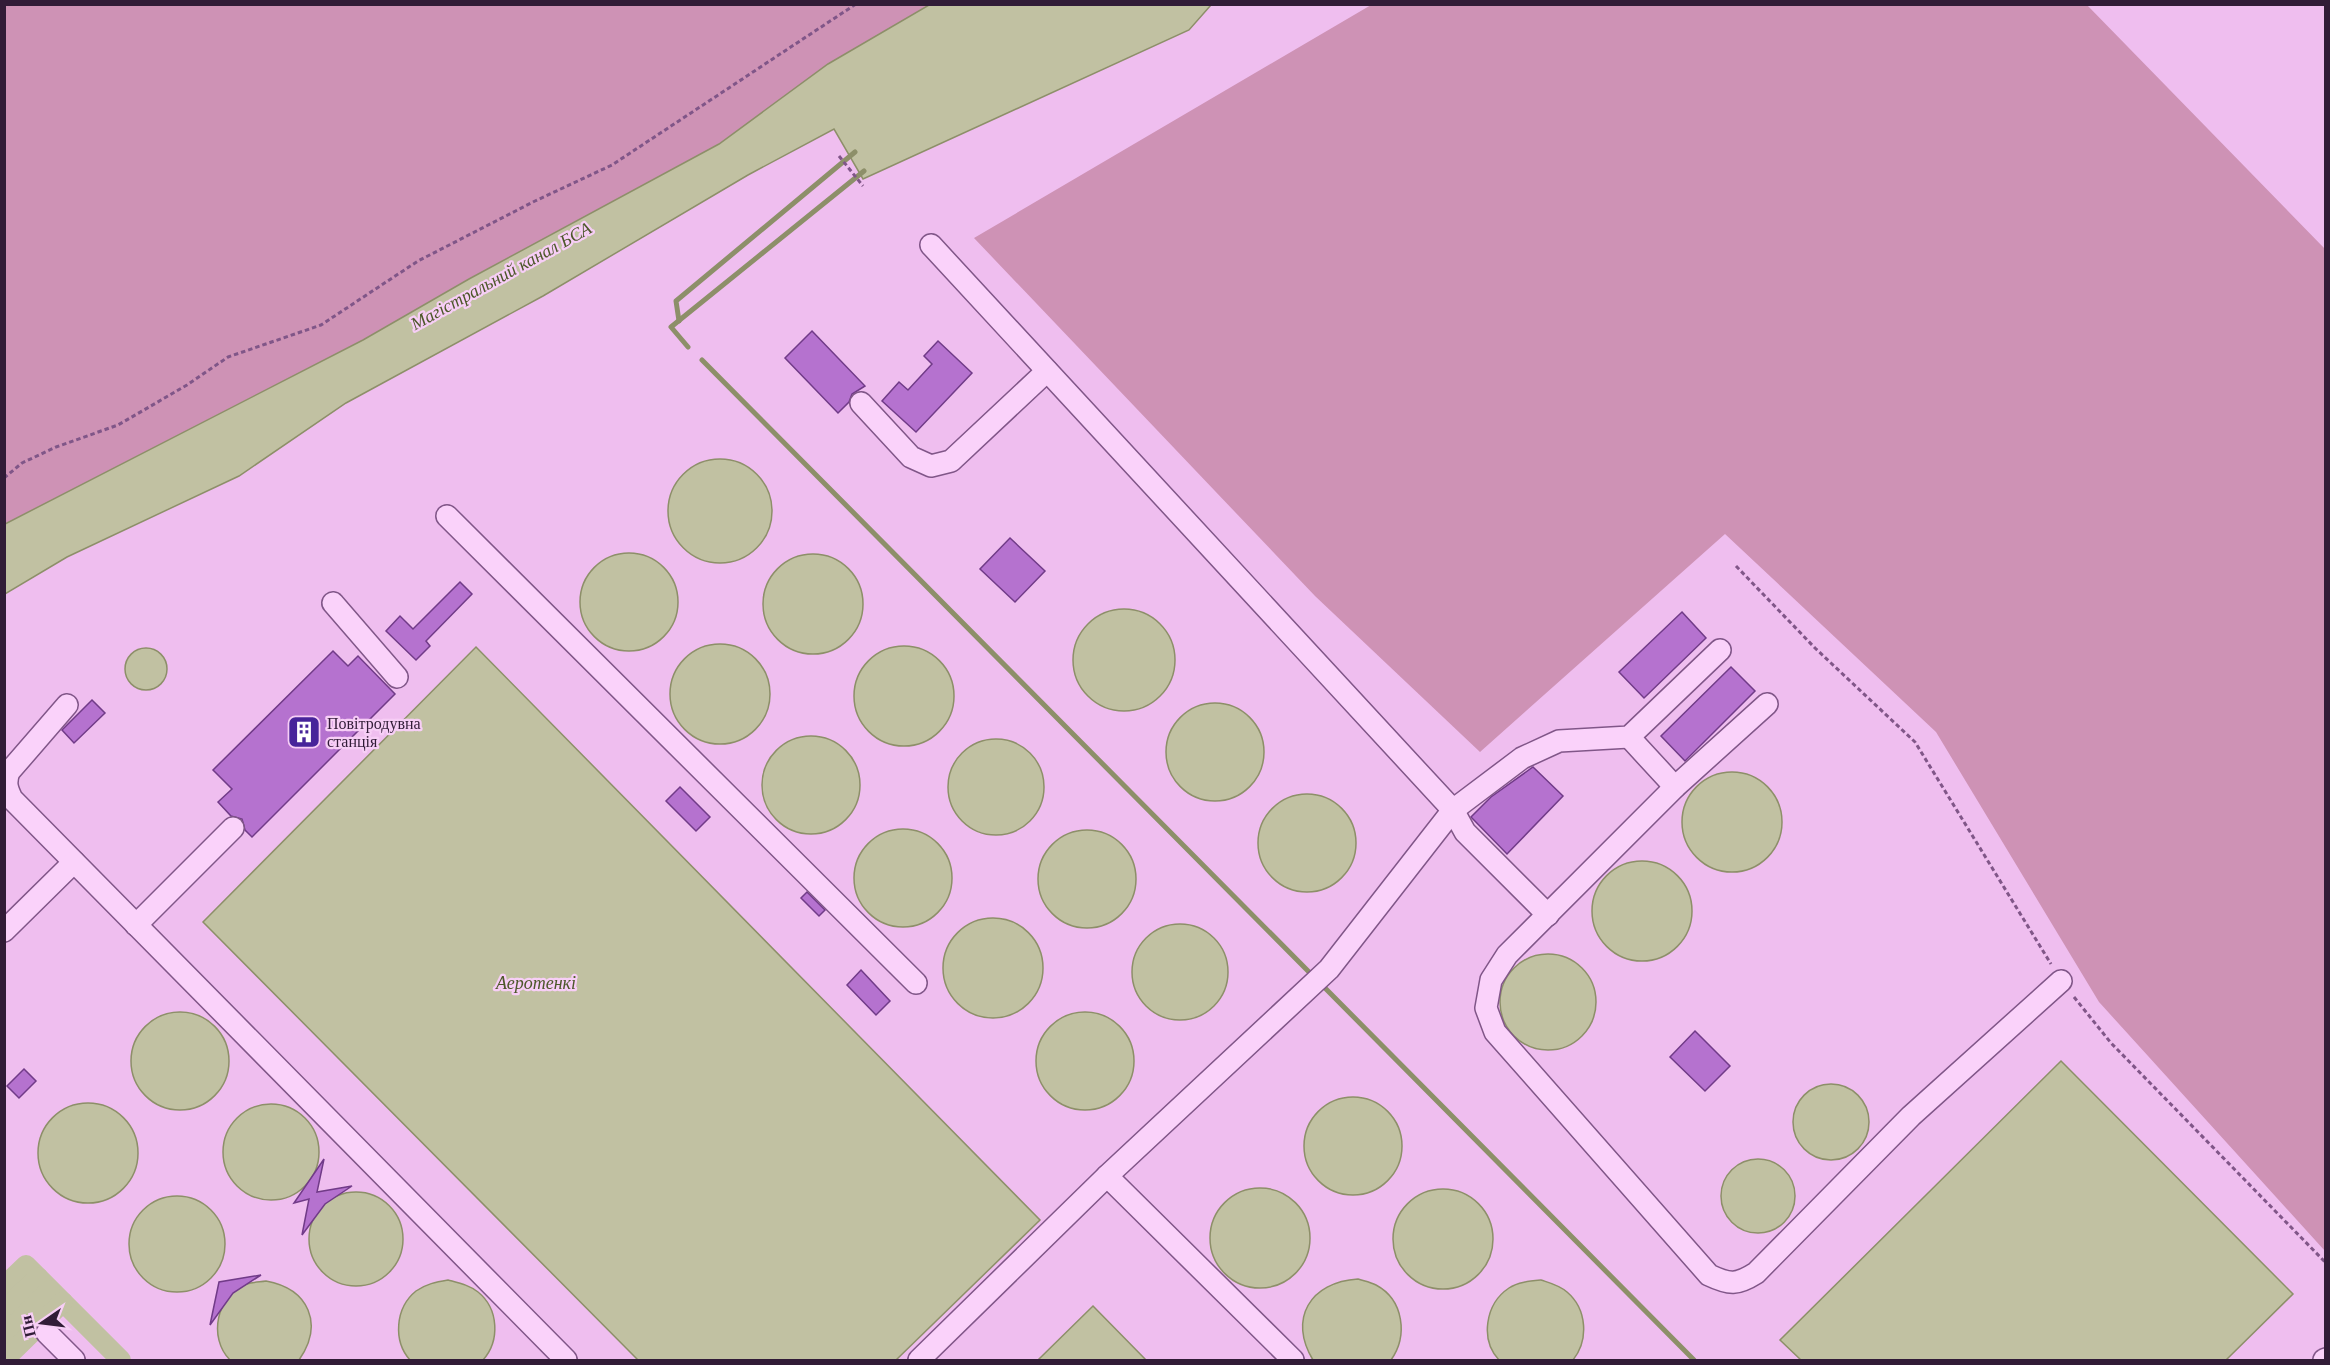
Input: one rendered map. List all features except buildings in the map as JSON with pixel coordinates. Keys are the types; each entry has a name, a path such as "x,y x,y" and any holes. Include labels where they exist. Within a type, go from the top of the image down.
{"lane":[{"path":"931,245 1453,810 1465,832 1548,915"},
{"path":"861,403 911,457 930,466 951,461 1047,371"},
{"path":"447,516 916,983"},
{"path":"333,603 397,676"},
{"path":"919,1360 1107,1176 1329,969 1453,810 1522,758 1559,741 1629,737 1719,650"},
{"path":"1767,704 1675,787 1507,956 1491,980 1486,1008 1496,1032 1709,1275 1725,1283 1742,1282 1756,1273 1911,1116 2061,981"},
{"path":"67,705 9,772 7,789 12,799 566,1360"},
{"path":"1629,737 1675,787"},
{"path":"136,925 233,828"},
{"path":"6,927 74,862"},
{"path":"1107,1176 1293,1360"},
{"path":"47,1333 74,1360"}],"path":[{"path":"4,478 22,463 56,447 118,425 187,385 228,357 321,326 418,261 535,201 612,165 856,4"},
{"path":"839,156 863,186"},
{"path":"1736,566 1815,648 1915,742 2061,981 2111,1043 2325,1263"}],"shaded area":[{"path":"5,5 929,5 828,64 719,144 469,279 363,340 5,524"},
{"path":"1371,5 2087,5 2325,249 2325,1251 2099,1002 1936,732 1725,534 1480,752 1315,596 974,238"}],"water":[{"name":"Магістральний канал БСА","path":"929,5 1211,5 1189,30 863,179 834,129 748,175 543,296 346,403 239,476 67,557 5,594 5,524 363,340 469,279 719,144 828,64"},
{"path":"720,459 740,463 757,474 768,491 772,511 768,531 757,548 740,559 720,563 700,559 683,548 672,531 668,511 672,491 683,474 700,463"},
{"path":"629,553 648,557 664,567 674,583 678,602 674,621 664,637 648,647 629,651 610,647 594,637 584,621 580,602 584,583 594,567 610,557"},
{"path":"813,554 832,558 848,569 859,585 863,604 859,623 848,639 832,650 813,654 794,650 778,639 767,623 763,604 767,585 778,569 794,558"},
{"path":"1124,609 1143,613 1160,624 1171,641 1175,660 1171,679 1160,696 1143,707 1124,711 1105,707 1088,696 1077,679 1073,660 1077,641 1088,624 1105,613"},
{"path":"720,644 739,648 755,659 766,675 770,694 766,713 755,729 739,740 720,744 701,740 685,729 674,713 670,694 674,675 685,659 701,648"},
{"path":"904,646 932,654 946,668 954,696 946,724 932,738 904,746 876,738 862,724 854,696 862,668 876,654"},
{"name":"Аеротенкі","path":"476,647 1040,1220 896,1360 638,1360 203,922"},
{"path":"146,648 161,654 167,669 161,684 146,690 131,684 125,669 131,654"},
{"path":"1215,703 1234,707 1250,717 1260,733 1264,752 1260,771 1250,787 1234,797 1215,801 1196,797 1180,787 1170,771 1166,752 1170,733 1180,717 1196,707"},
{"path":"811,736 830,740 846,750 856,766 860,785 856,804 846,820 830,830 811,834 792,830 776,820 766,804 762,785 766,766 776,750 792,740"},
{"path":"996,739 1014,742 1030,753 1041,769 1044,787 1041,805 1030,821 1014,832 996,835 978,832 962,821 951,805 948,787 951,769 962,753 978,742"},
{"path":"1732,772 1760,780 1774,794 1782,822 1774,850 1760,864 1732,872 1704,864 1690,850 1682,822 1690,794 1704,780"},
{"path":"1307,794 1326,798 1341,809 1352,824 1356,843 1352,862 1341,877 1326,888 1307,892 1288,888 1273,877 1262,862 1258,843 1262,824 1273,809 1288,798"},
{"path":"903,829 913,830 930,837 944,851 951,868 951,888 944,905 930,919 913,926 903,927 893,926 876,919 862,905 855,888 854,878 855,868 862,851 876,837 893,830"},
{"path":"1087,830 1106,834 1122,844 1132,860 1136,879 1132,898 1122,914 1106,924 1087,928 1068,924 1052,914 1042,898 1038,879 1042,860 1052,844 1068,834"},
{"path":"1642,861 1661,865 1677,876 1688,892 1692,911 1688,930 1677,946 1661,957 1642,961 1623,957 1607,946 1596,930 1592,911 1596,892 1607,876 1623,865"},
{"path":"993,918 1012,922 1028,933 1039,949 1043,968 1039,987 1028,1003 1012,1014 993,1018 974,1014 958,1003 947,987 943,968 947,949 958,933 974,922"},
{"path":"1180,924 1198,927 1214,938 1225,954 1228,972 1225,990 1214,1006 1198,1017 1180,1020 1162,1017 1146,1006 1135,990 1132,972 1135,954 1146,938 1162,927"},
{"path":"1548,954 1566,958 1582,968 1592,984 1596,1002 1592,1020 1582,1036 1566,1046 1548,1050 1530,1046 1514,1036 1504,1020 1500,1002 1504,984 1514,968 1530,958"},
{"path":"180,1012 199,1016 214,1027 225,1042 229,1061 225,1080 214,1095 199,1106 180,1110 161,1106 146,1095 135,1080 131,1061 135,1042 146,1027 161,1016"},
{"path":"1085,1012 1095,1013 1112,1020 1126,1034 1133,1051 1133,1071 1126,1088 1112,1102 1095,1109 1085,1110 1075,1109 1058,1102 1044,1088 1037,1071 1036,1061 1037,1051 1044,1034 1058,1020 1075,1013"},
{"path":"2061,1061 2293,1294 2226,1360 1801,1360 1780,1340"},
{"path":"1824,1084 1838,1084 1852,1090 1863,1101 1869,1115 1866,1137 1858,1149 1838,1160 1824,1160 1810,1154 1799,1143 1793,1129 1793,1115 1799,1101 1810,1090"},
{"path":"1353,1097 1372,1101 1388,1111 1398,1127 1402,1146 1398,1165 1388,1181 1372,1191 1353,1195 1334,1191 1318,1181 1308,1165 1304,1146 1308,1127 1318,1111 1334,1101"},
{"path":"88,1103 107,1107 124,1117 134,1134 138,1153 134,1172 124,1189 107,1199 88,1203 69,1199 52,1189 42,1172 38,1153 42,1134 52,1117 69,1107"},
{"path":"271,1104 289,1107 305,1118 316,1134 319,1152 316,1170 305,1186 289,1197 271,1200 253,1197 237,1186 226,1170 223,1152 226,1134 237,1118 253,1107"},
{"path":"1751,1159 1765,1159 1779,1165 1789,1175 1795,1189 1795,1203 1789,1217 1779,1227 1765,1233 1751,1233 1737,1227 1727,1217 1721,1203 1721,1189 1727,1175 1737,1165"},
{"path":"1260,1188 1279,1192 1296,1202 1306,1219 1310,1238 1306,1257 1296,1274 1279,1284 1260,1288 1241,1284 1224,1274 1214,1257 1210,1238 1214,1219 1224,1202 1241,1192"},
{"path":"1443,1189 1462,1193 1478,1204 1489,1220 1493,1239 1489,1258 1478,1274 1462,1285 1443,1289 1424,1285 1408,1274 1397,1258 1393,1239 1397,1220 1408,1204 1424,1193"},
{"path":"356,1192 374,1196 389,1206 399,1221 403,1239 399,1257 389,1272 374,1282 356,1286 338,1282 323,1272 313,1257 309,1239 313,1221 323,1206 338,1196"},
{"path":"177,1196 195,1200 211,1210 221,1226 225,1244 221,1262 211,1278 195,1288 177,1292 159,1288 143,1278 133,1262 129,1244 133,1226 143,1210 159,1200"},
{"path":"1358,1279 1376,1285 1393,1300 1398,1309 1400,1340 1391,1360 1313,1360 1306,1345 1303,1330 1308,1305 1327,1287"},
{"path":"448,1280 464,1284 475,1290 490,1307 495,1325 489,1352 483,1360 410,1360 401,1344 399,1334 400,1315 404,1306 416,1291"},
{"path":"1541,1280 1564,1290 1579,1307 1584,1325 1582,1343 1578,1352 1573,1360 1499,1360 1489,1343 1487,1333 1490,1313 1495,1303 1513,1286"},
{"path":"266,1281 281,1285 302,1300 311,1321 307,1347 299,1360 230,1360 219,1340 219,1318 222,1307 236,1290 249,1283"},
{"path":"1093,1306 1146,1360 1038,1360"}],"waterway":[{"path":"679,321 676,301 855,152"},
{"path":"688,347 671,327 864,171"},
{"path":"702,360 1311,974"},
{"path":"1325,988 1694,1360"},
{"path":"4,1286 26,1265 121,1360"},
{"path":"4,1311 38,1277"},
{"path":"4,1335 50,1290"},
{"path":"4,1360 63,1302"}],"place":[{"name":"Повітродувна станція","path":"304,732"}]}
